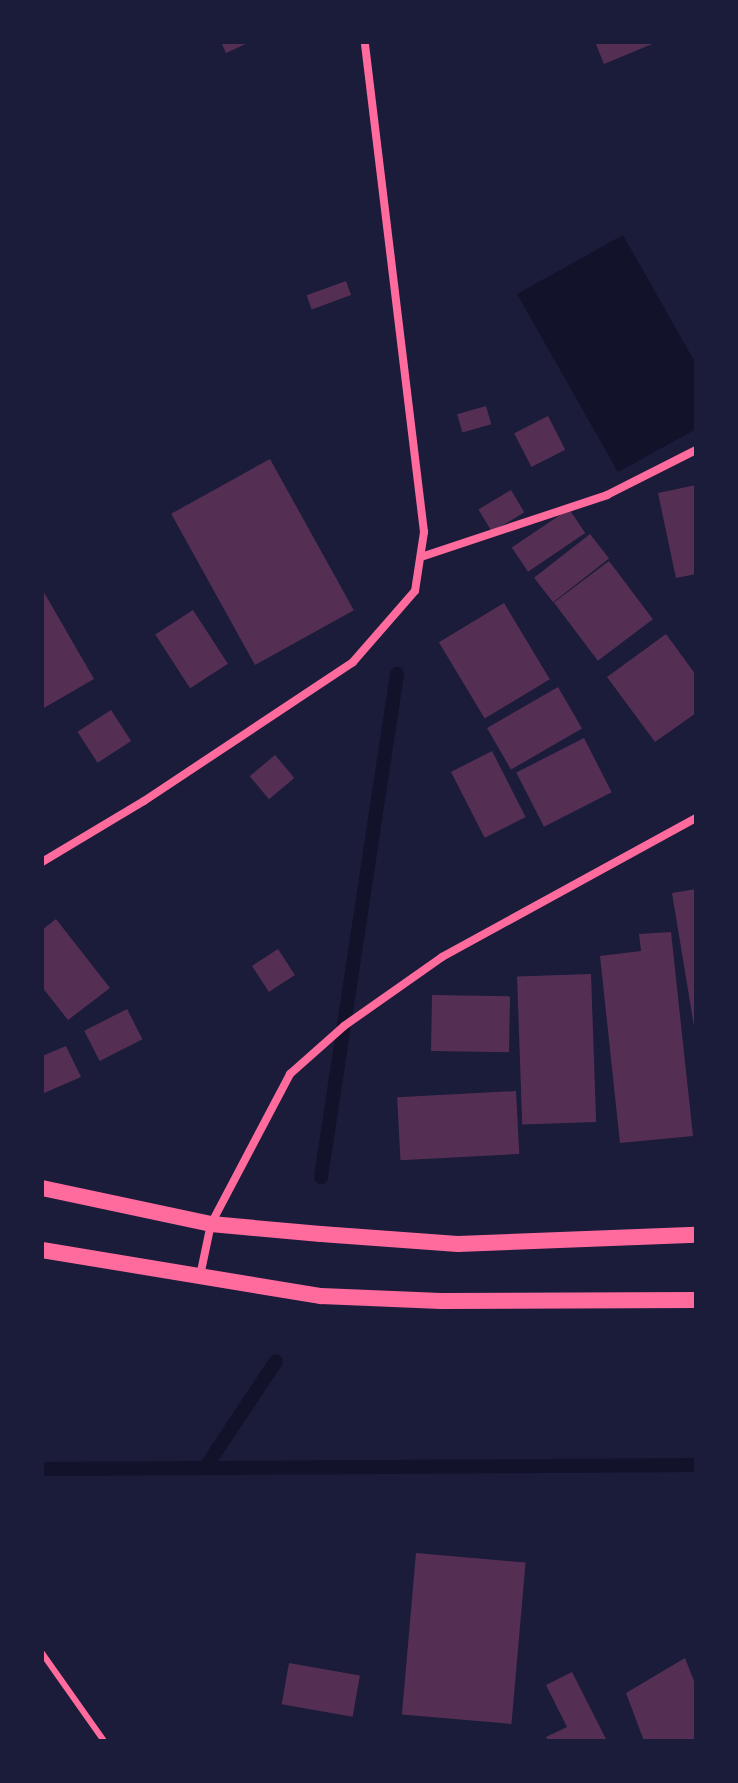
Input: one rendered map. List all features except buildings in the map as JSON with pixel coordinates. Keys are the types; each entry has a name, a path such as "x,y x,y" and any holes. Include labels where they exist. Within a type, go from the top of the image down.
{"main road":[{"path":"42,1188 211,1224 458,1244 696,1235"},
{"path":"42,1250 321,1296 696,1300"}],"street":[{"path":"42,862 144,801 353,662 415,591 424,556 365,42"},
{"path":"424,556 607,495 696,450"},
{"path":"200,1277 211,1224 290,1074 344,1026 442,957 696,818"}],"lane":[{"path":"42,1653 104,1741"}],"shaded area":[{"path":"623,235 696,364 696,429 618,472 517,294"}],"waterway":[{"path":"321,1177 397,674"},
{"path":"205,1468 276,1361"},
{"path":"42,1469 696,1465"}]}
